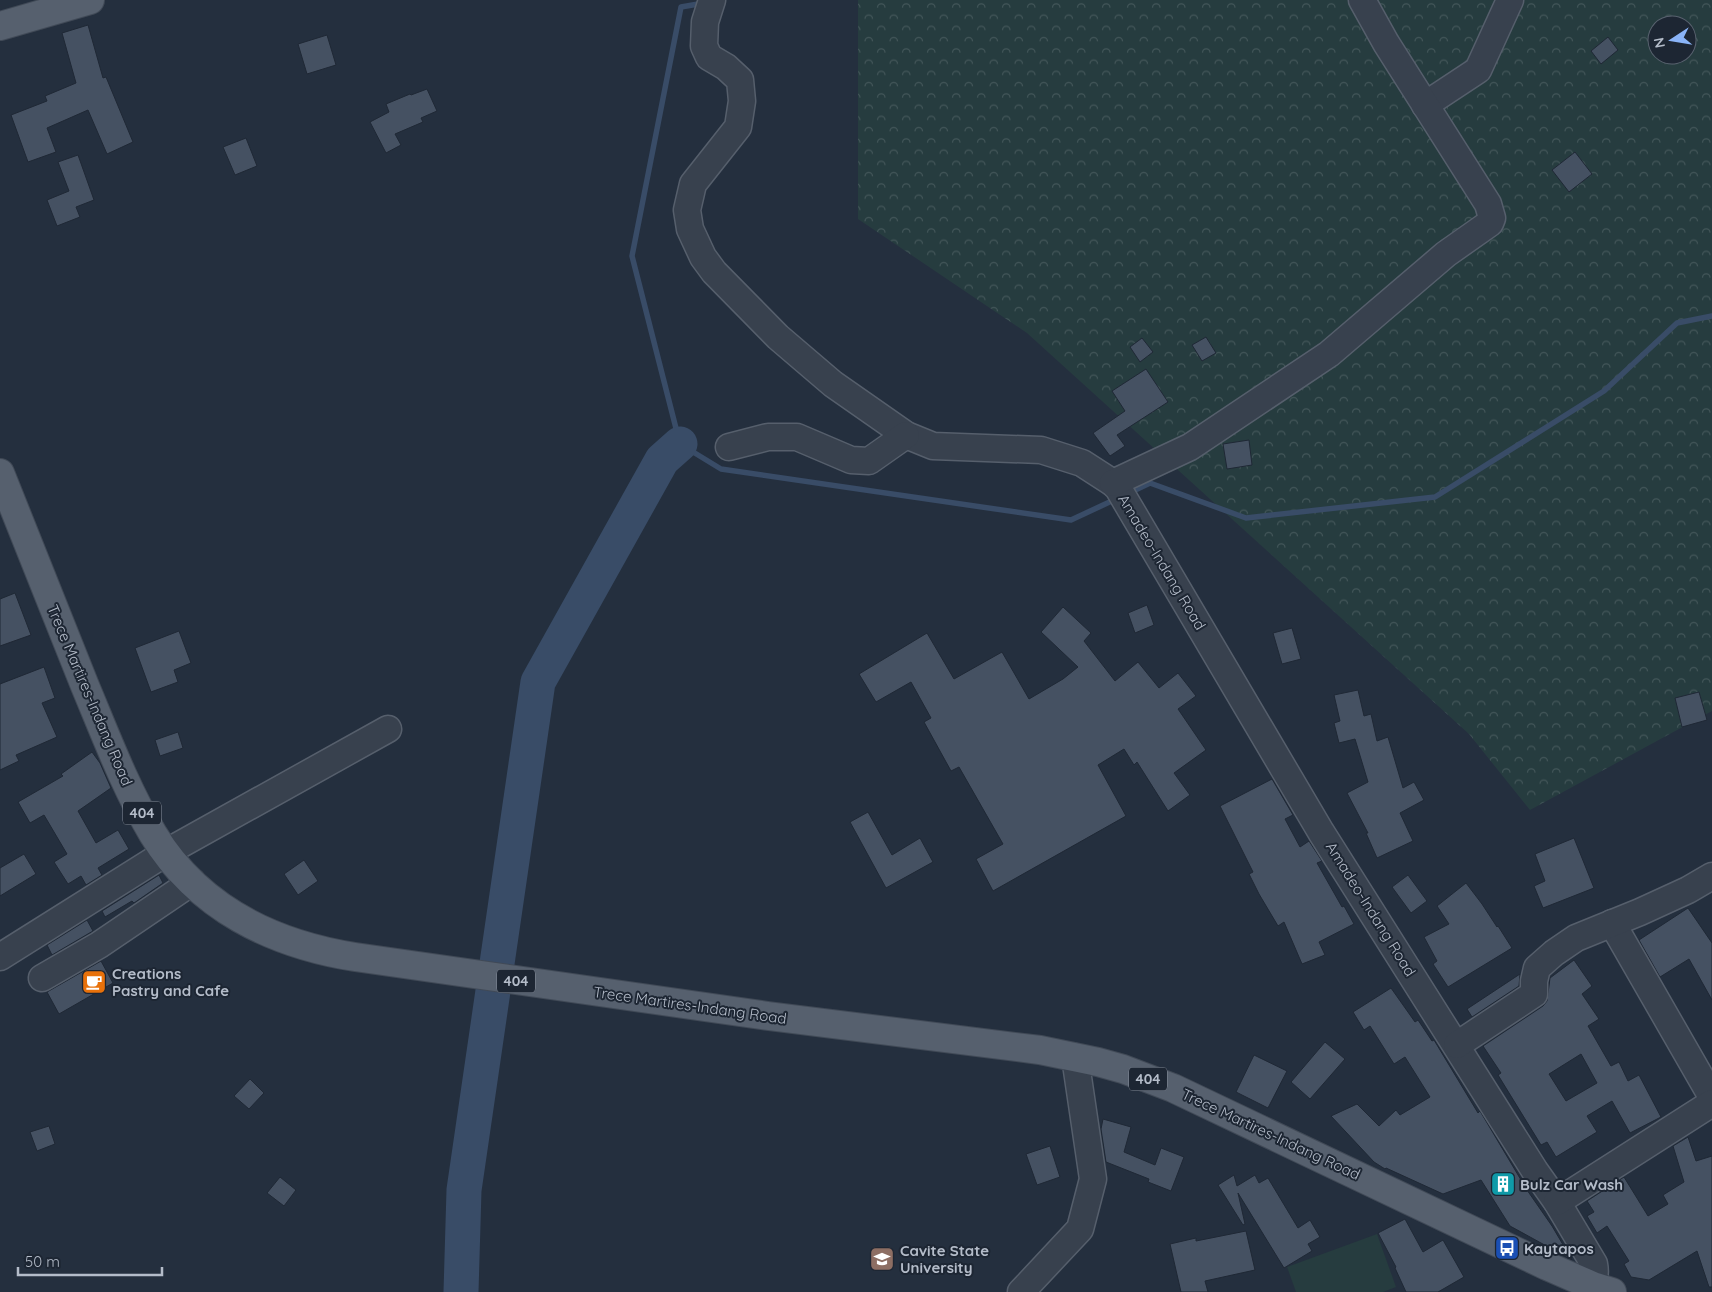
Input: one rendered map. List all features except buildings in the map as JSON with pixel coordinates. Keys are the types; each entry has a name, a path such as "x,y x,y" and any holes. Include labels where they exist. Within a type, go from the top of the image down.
{"main road":[{"path":"0,26 90,0"},
{"name":"Trece Martires-Indang Road","path":"0,472 64,634 119,766 139,808 154,835 192,882 243,921 291,942 335,954 768,1016 988,1043 1075,1057 1123,1069 1173,1088 1598,1290"}],"street":[{"path":"1116,486 1190,448 1329,354 1446,254 1490,223 1492,218 1488,204 1386,44 1362,0"},
{"path":"1425,106 1478,70 1510,0"},
{"name":"Amadeo-Indang Road","path":"709,11 704,46 709,57 726,67 740,80 742,101 738,127 693,184 687,210 690,230 703,257 728,288 778,337 833,384 906,435 932,446 1040,450 1082,463 1116,486 1321,832 1535,1171 1557,1202 1590,1258 1598,1290"},
{"path":"729,447 768,437 797,438 851,460 869,460 906,435"},
{"path":"0,957 167,852 388,729"},
{"path":"1457,1045 1534,994 1537,968 1554,953 1576,938 1688,890 1712,876"},
{"path":"42,978 99,945 192,882"},
{"path":"1612,923 1712,1097"},
{"path":"1021,1292 1080,1229 1093,1179 1075,1057"},
{"path":"1557,1202 1712,1104"}],"green space":[{"path":"858,0 1712,0 1712,711 1530,810 1469,734 1027,333 858,219"},
{"path":"1377,1234 1396,1287 1383,1292 1296,1292 1287,1267"}],"waterway":[{"path":"704,3 681,7 632,256 680,444 721,469 1071,520 1116,499"},
{"path":"1129,493 1150,483 1246,518 1435,497 1604,391 1677,323 1712,316"},
{"path":"461,1292 464,1190 538,682 662,460 680,444"}],"place":[{"name":"Creations Pastry and Cafe","path":"94,982"},
{"name":"Bulz Car Wash","path":"1503,1184"},
{"name":"Kaytapos","path":"1507,1248"},
{"name":"Cavite State University","path":"882,1259"}]}
